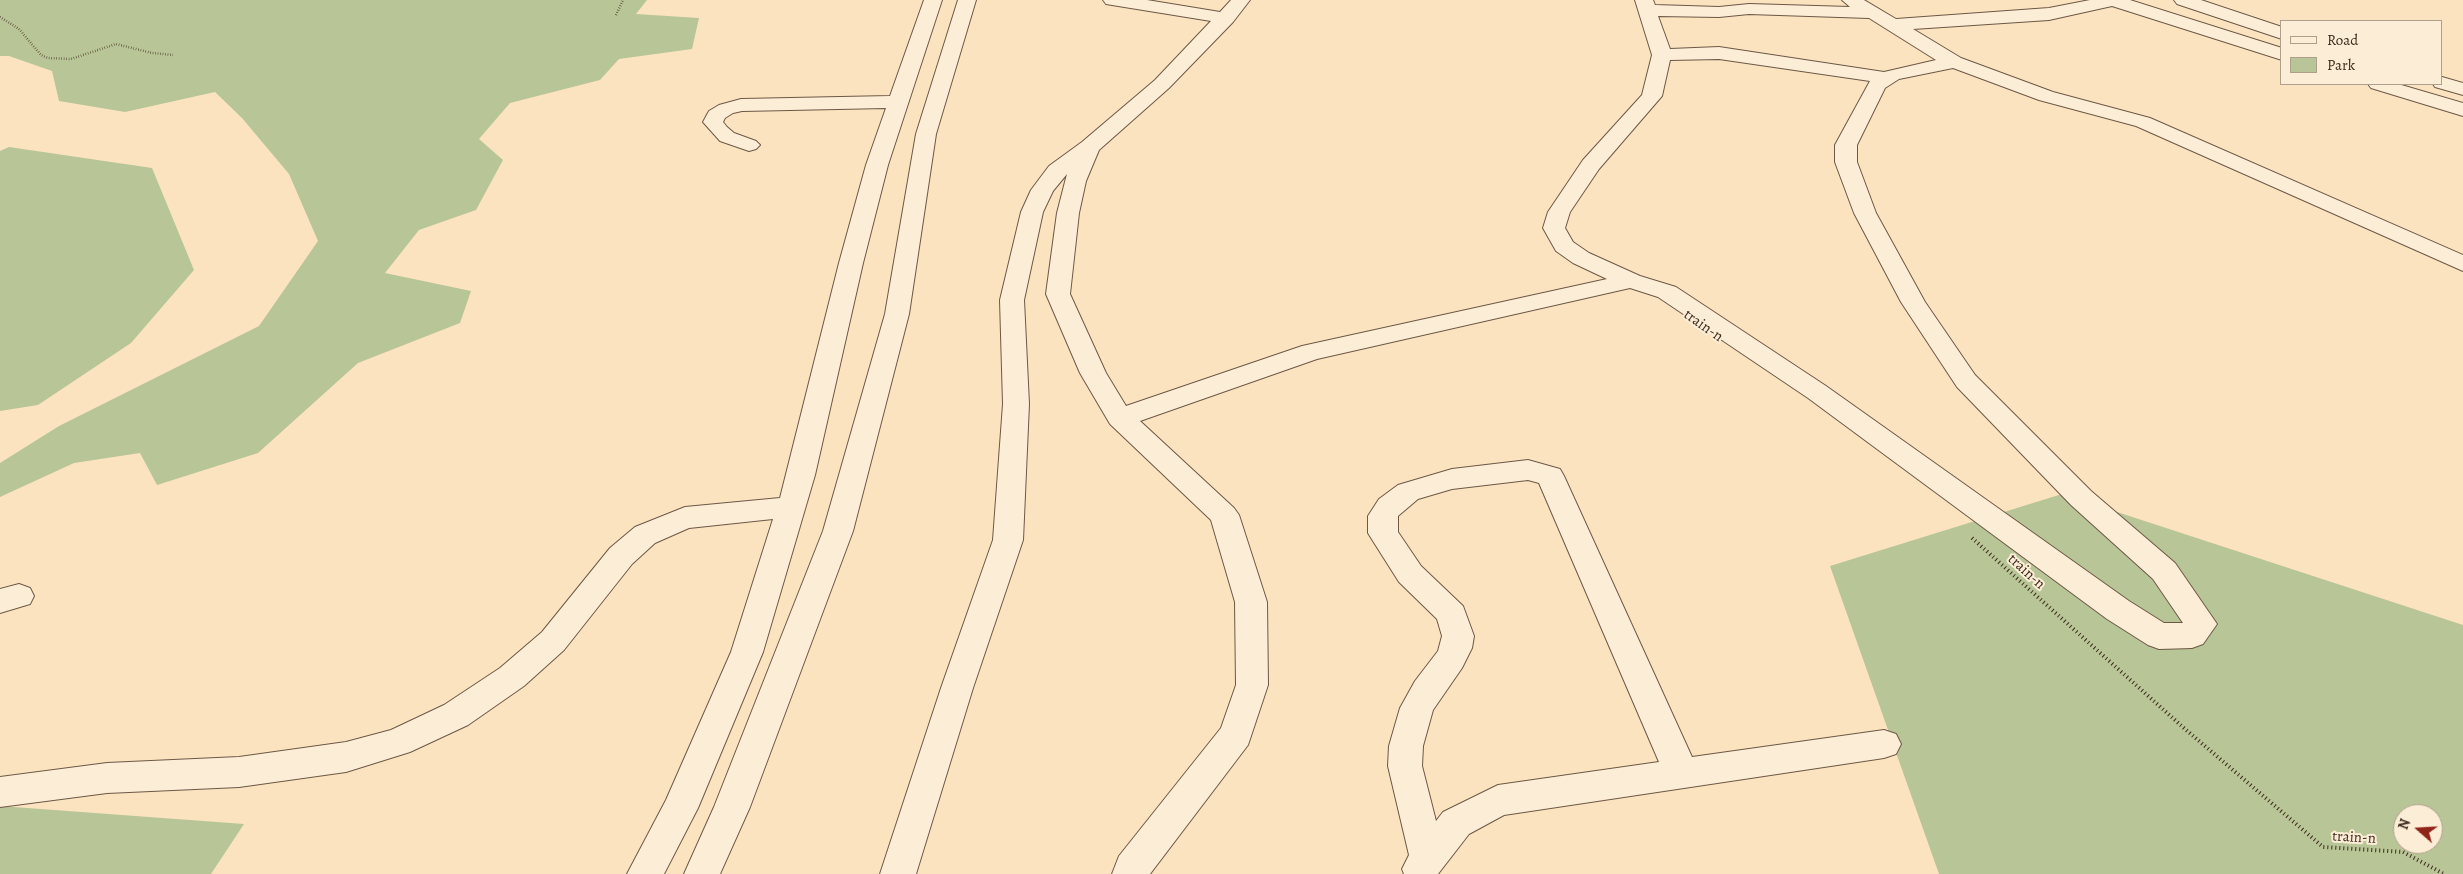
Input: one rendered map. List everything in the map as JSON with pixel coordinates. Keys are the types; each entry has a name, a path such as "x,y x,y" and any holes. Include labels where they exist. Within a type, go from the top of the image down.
{"street":[{"path":"646,874 680,808 747,652 791,507 874,174 933,0"},
{"path":"702,874 732,807 838,531 897,314 926,134 967,0"},
{"path":"1112,0 1226,18"},
{"path":"898,874 956,688 1008,540 1016,404 1012,300 1032,212 1042,190 1057,171 1162,84 1242,0"},
{"path":"1851,0 1954,62 2046,96 2143,122 2463,264"},
{"path":"1890,25 2049,14 2114,0 2280,53"},
{"path":"2183,0 2280,33"},
{"path":"1870,13 1750,9 1719,12 1646,5 1662,55 1652,96 1591,165 1559,212 1554,228 1564,246 1582,258 1631,281 1667,292 1817,392 2126,615 2159,636 2192,635 2201,624 2164,572 2081,498 1966,381 1913,302 1865,213 1846,162 1846,145 1864,106 1877,85 1893,74 1954,62"},
{"path":"1662,55 1718,53 1792,62 1887,78"},
{"path":"2443,83 2463,89"},
{"path":"2381,85 2463,110"},
{"path":"749,145 727,137 720,131 713,122 716,115 726,108 741,105 898,102"},
{"path":"1089,146 1075,181 1068,213 1058,294 1093,373 1120,418 1224,515 1251,602 1252,685 1236,735 1132,868 1130,874"},
{"path":"1120,418 1311,352 1631,281"},
{"path":"1422,867 1405,766 1406,746 1417,708 1451,659 1456,648 1458,636 1452,615 1445,606 1410,574 1383,533 1383,516 1389,506 1408,492 1452,479 1528,470 1550,476 1682,774"},
{"path":"0,792 107,778 240,772 346,757 398,742 456,715 519,672 553,641 620,556 644,535 685,518 791,507"},
{"path":"1422,867 1456,823 1498,800 1884,744"}],"path":[{"path":"616,15 622,0"},
{"path":"0,17 19,30 41,55 48,58 71,59 116,44 152,53 173,55"},
{"name":"train-n","path":"1965,532 2185,729 2323,848 2404,852 2444,874"}],"green space":[{"path":"0,0 647,0 636,14 699,18 692,49 619,59 600,80 510,103 479,139 503,160 476,210 419,230 385,273 471,291 460,323 358,363 258,453 157,485 140,453 74,463 0,497 0,463 59,426 259,326 318,241 289,174 242,118 215,92 125,112 59,101 52,71 9,56 0,56"},
{"path":"9,147 152,168 194,270 131,343 38,405 0,411 0,151"},
{"path":"2062,494 2463,625 2463,874 1939,874 1830,566"},
{"path":"0,806 244,824 211,874 0,874"}]}
